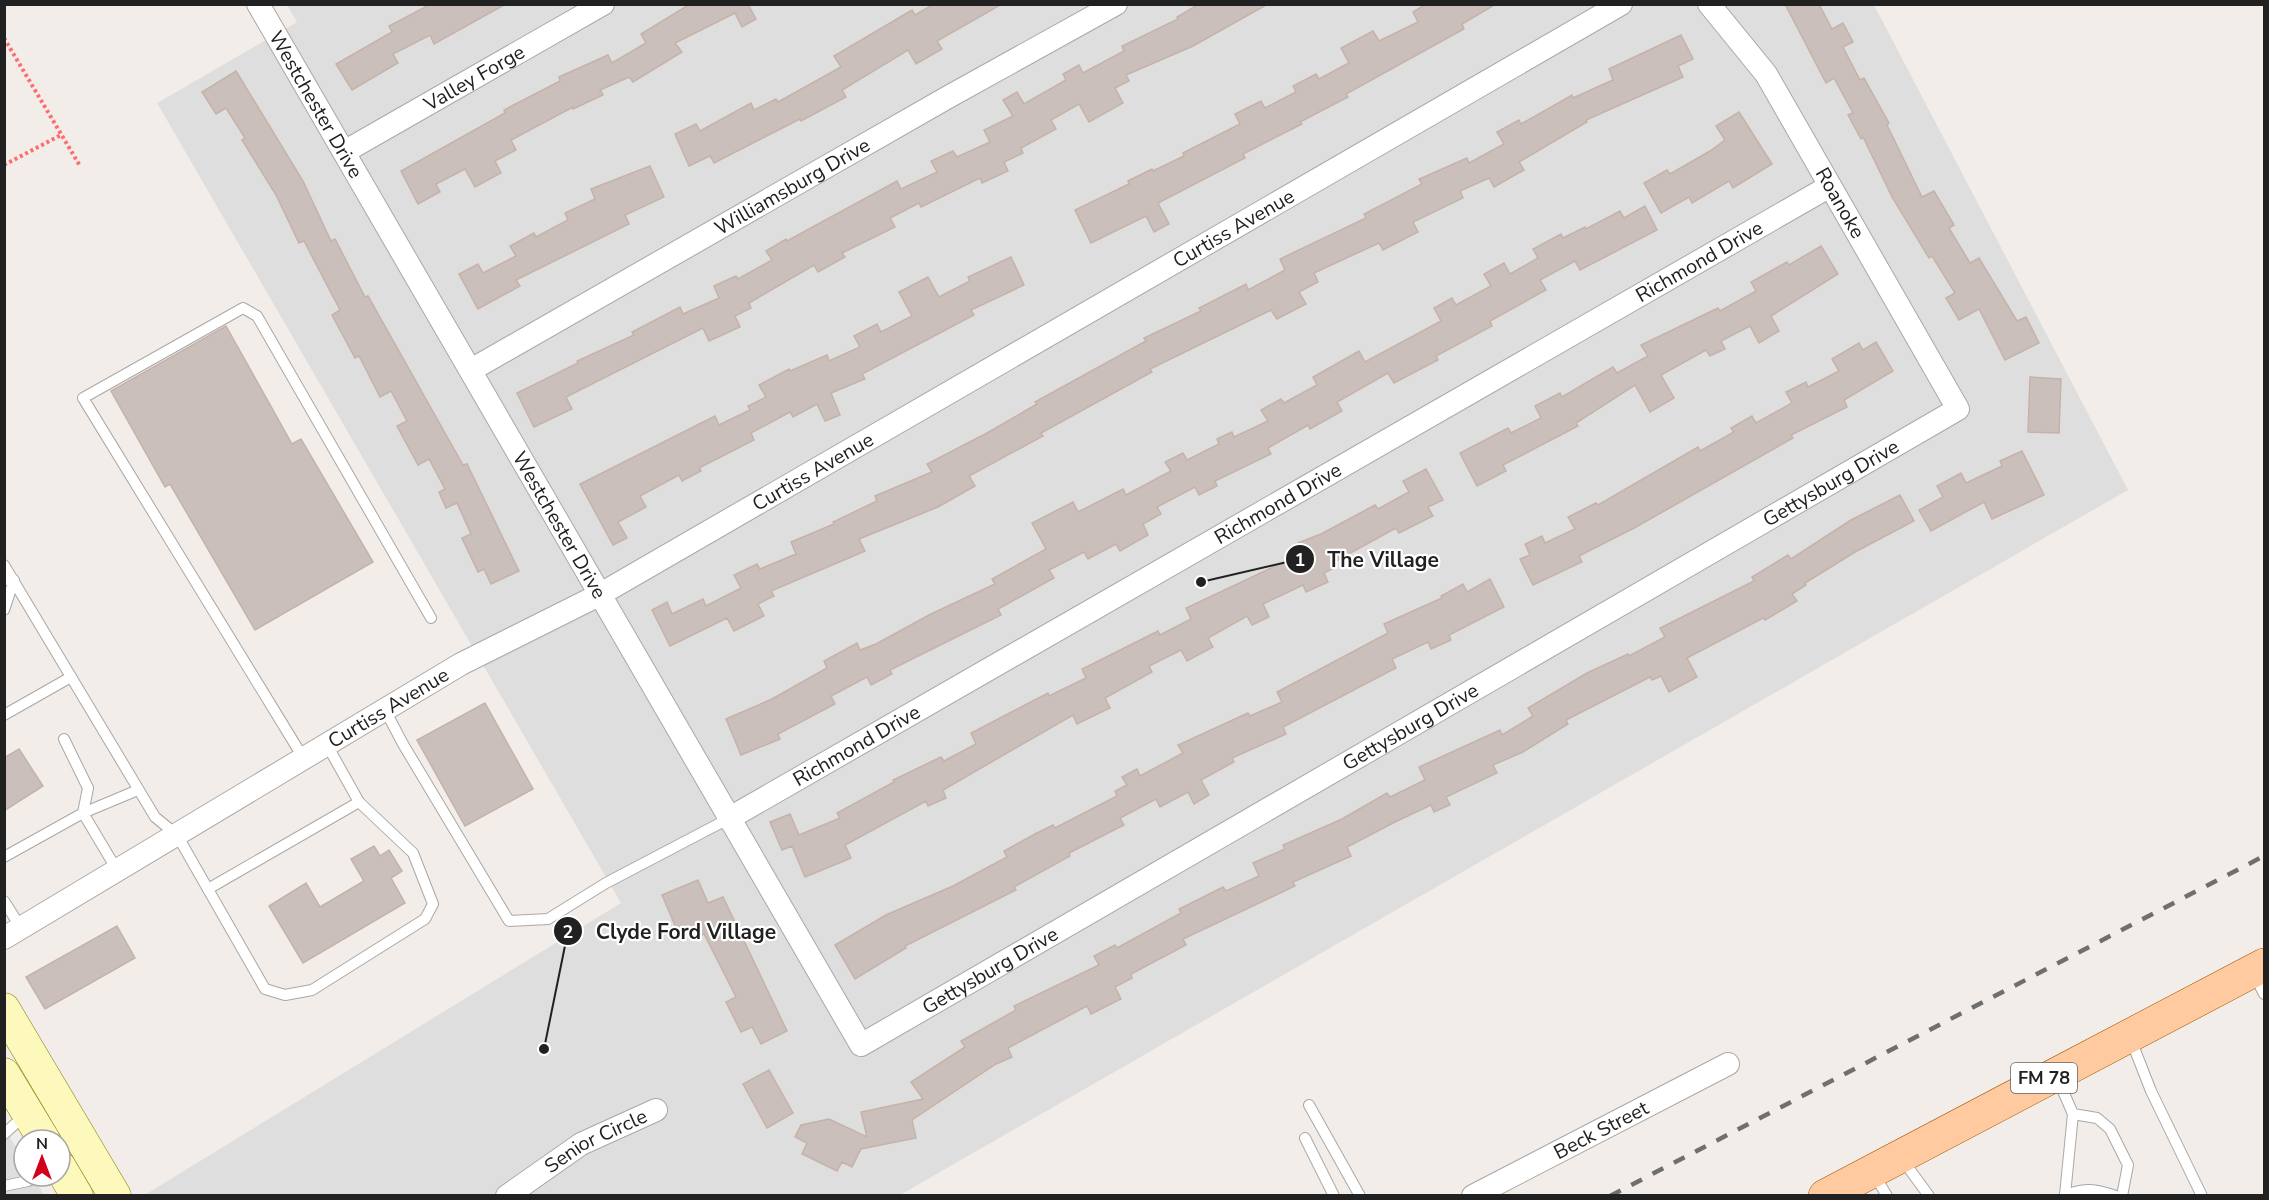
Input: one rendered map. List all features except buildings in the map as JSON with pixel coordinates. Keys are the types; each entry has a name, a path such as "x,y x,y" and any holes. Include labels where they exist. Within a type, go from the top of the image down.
{"main road":[{"name":"FM 78","path":"1825,1196 1886,1174 2056,1072 2128,1034 2260,976"},
{"path":"4,1009 28,1112 37,1128"},
{"path":"19,1072 86,1147 115,1196"},
{"path":"72,1157 86,1147"}],"street":[{"name":"Westchester Drive","path":"258,4 728,819 861,1045"},
{"name":"Valley Forge","path":"344,152 603,4"},
{"name":"Williamsburg Drive","path":"471,370 950,96 1116,4"},
{"name":"Curtiss Avenue","path":"13,933 461,664 599,595 1621,4"},
{"name":"Roanoke","path":"1709,4 1766,74 1958,410"},
{"name":"Richmond Drive","path":"728,819 1830,186"},
{"name":"Gettysburg Drive","path":"861,1045 1958,410"},
{"name":"Beck Street","path":"1473,1196 1728,1064"},
{"name":"Senior Circle","path":"507,1196 580,1144 656,1110"}],"lane":[{"path":"304,759 83,398 243,308 257,316 431,618"},
{"path":"4,565 9,580 71,677 155,817 177,835 265,989 285,995 312,990 425,919 433,904 412,853 359,802 327,745"},
{"path":"4,610 9,580"},
{"path":"4,716 71,677"},
{"path":"385,710 509,921 548,919 606,883 728,819"},
{"path":"64,739 88,788 83,813 117,870"},
{"path":"4,857 83,813 138,790"},
{"path":"208,889 359,802"},
{"path":"4,901 13,933"},
{"path":"2128,1034 2151,1091 2202,1196"},
{"path":"2056,1072 2073,1113 2064,1195"},
{"path":"1309,1105 1360,1196"},
{"path":"4,1134 28,1112"},
{"path":"2073,1113 2097,1118 2110,1129 2128,1165 2122,1196"},
{"path":"1305,1138 1334,1196"},
{"path":"1886,1174 1929,1196"},
{"path":"2064,1195 2075,1190 2096,1188 2115,1196"}],"path":[{"path":"4,38 80,166"},
{"path":"4,165 61,135"}],"shaded area":[{"path":"287,5 1874,5 2128,490 900,1195 143,1196 621,903 157,103 297,22"},
{"path":"4,1127 12,1141 12,1188 40,1188 44,1195 5,1195"}],"railway":[{"path":"1610,1196 2264,856"}],"place":[{"name":"The Village","path":"1201,582"},
{"name":"Clyde Ford Village","path":"544,1049"}]}
